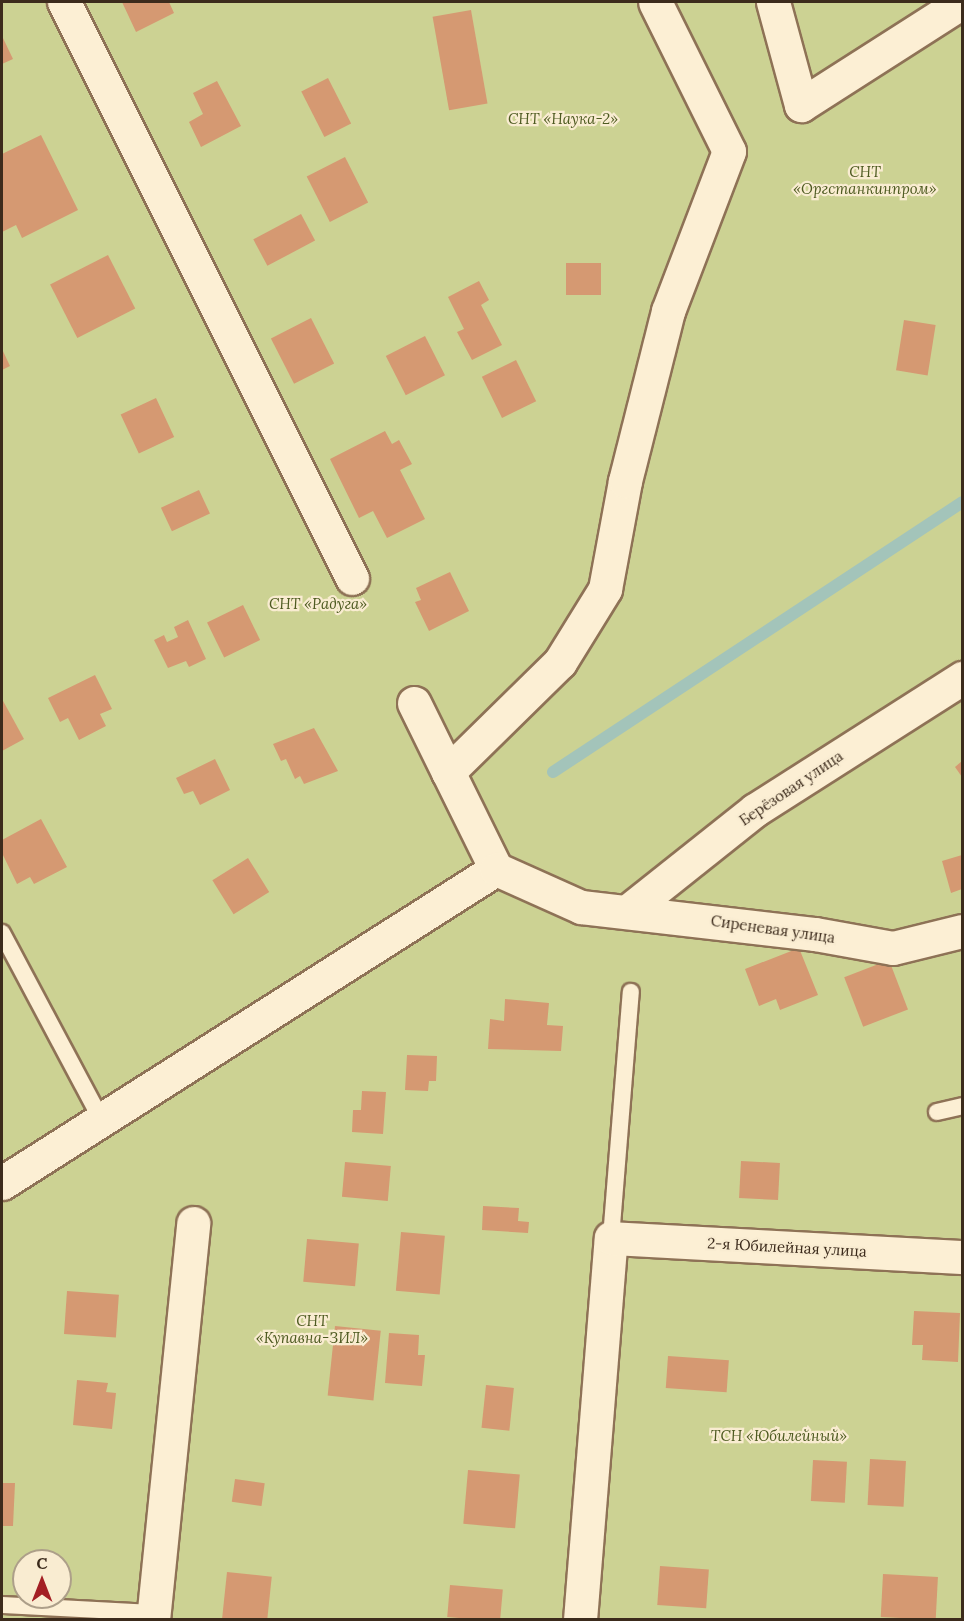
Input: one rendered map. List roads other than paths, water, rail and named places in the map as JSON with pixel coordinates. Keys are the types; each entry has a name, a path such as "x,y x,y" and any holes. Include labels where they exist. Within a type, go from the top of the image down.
{"street":[{"path":"64,2 352,578"},
{"path":"448,772 560,662 605,589 625,481 668,311 729,151 655,2"},
{"path":"773,2 801,105 962,2"},
{"name":"Берёзовая улица","path":"628,911 755,810 963,678"},
{"path":"2,1183 496,868 414,703"},
{"name":"Сиреневая улица","path":"496,868 581,907 815,934 893,948 963,931"},
{"path":"154,1616 193,1223"},
{"path":"580,1620 611,1238"},
{"name":"2-я Юбилейная улица","path":"611,1238 963,1257"}],"lane":[{"path":"2,933 101,1119"},
{"path":"611,1238 631,992"},
{"path":"937,1112 963,1106"},
{"path":"2,1605 154,1616"}],"waterway":[{"path":"553,772 962,502"}],"park label":[{"name":"СНТ «Наука-2»","path":"563,119"},
{"name":"СНТ «Оргстанкинпром»","path":"865,180"},
{"name":"СНТ «Радуга»","path":"318,604"},
{"name":"СНТ «Купавна-ЗИЛ»","path":"312,1328"},
{"name":"ТСН «Юбилейный»","path":"779,1436"}]}
